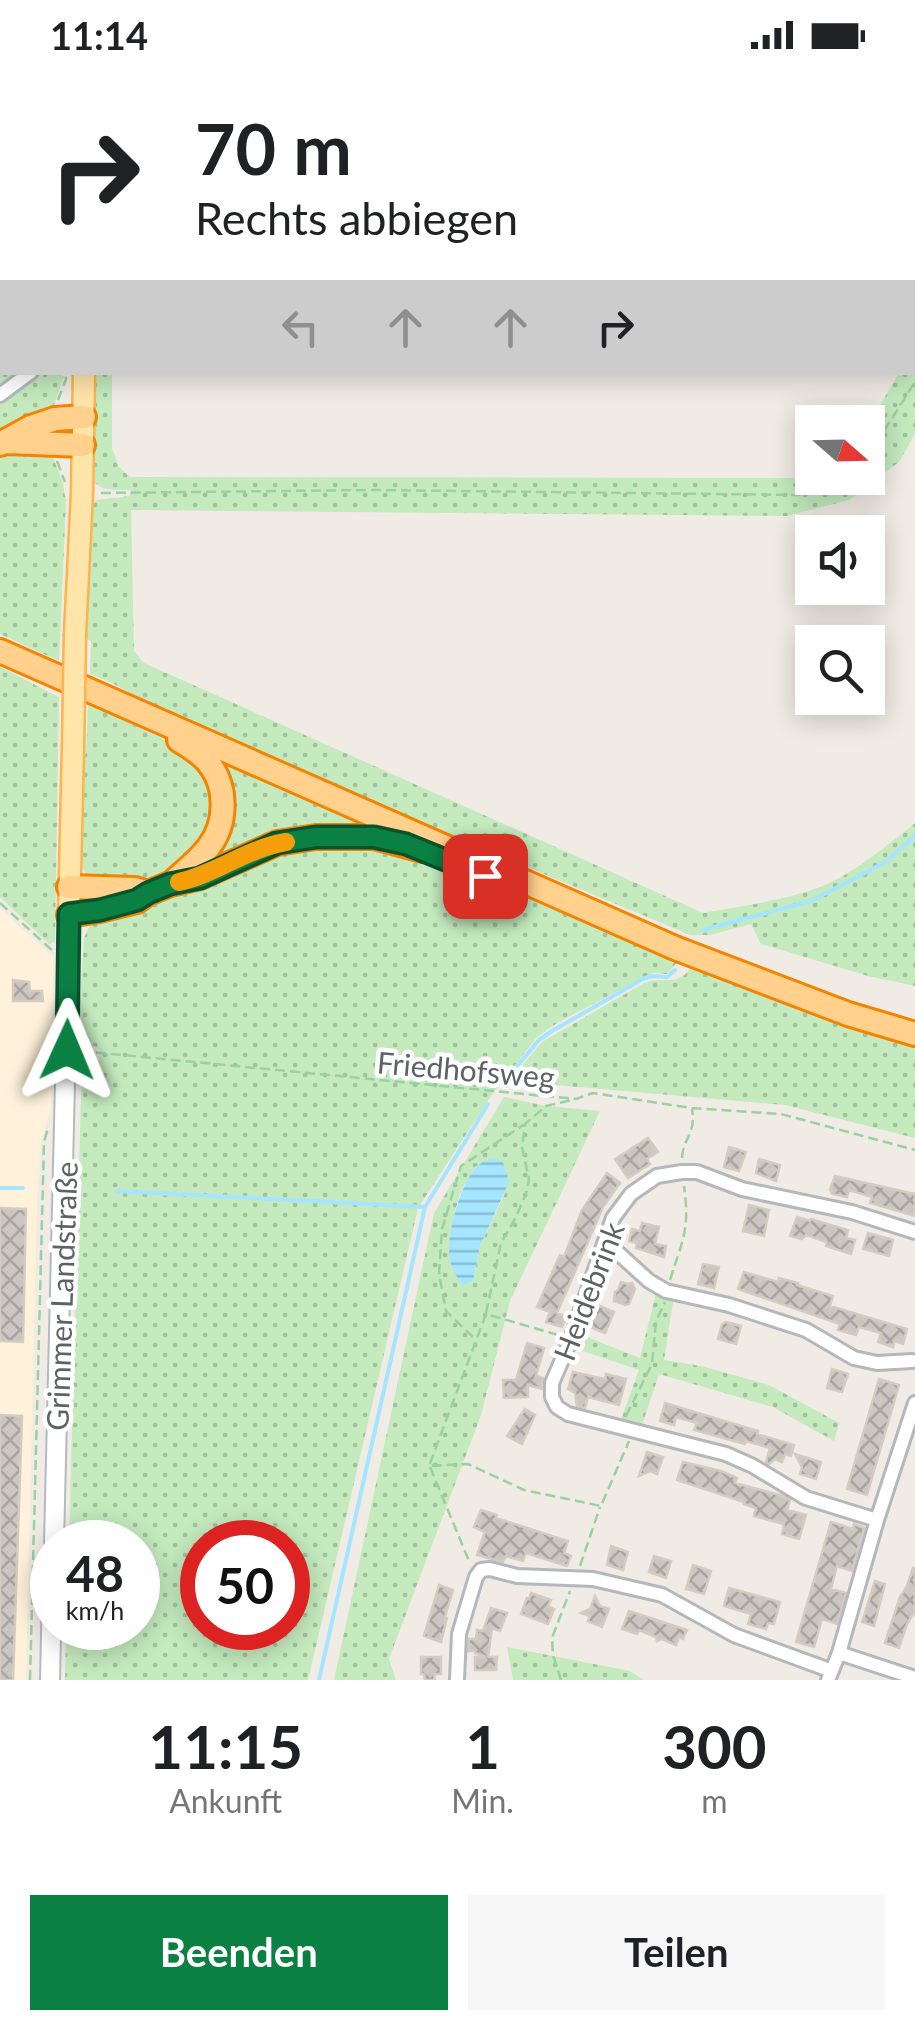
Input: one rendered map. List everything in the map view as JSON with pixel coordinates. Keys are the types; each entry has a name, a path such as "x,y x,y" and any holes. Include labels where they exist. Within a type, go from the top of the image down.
{"highway":[{"path":"3,443 55,418 84,417"},
{"path":"3,443 83,445"},
{"path":"4,652 697,957 848,1014 915,1034"},
{"path":"114,700 194,750 206,760 220,786 222,815 214,840 170,884"},
{"path":"69,914 137,900 170,884 200,878 277,843 316,837 374,837 406,844 485,876 510,877"},
{"path":"70,887 148,893"}],"main road":[{"path":"69,914 76,634 74,491 83,445 84,375"},
{"name":"Grimmer Landstraße","path":"55,1520 69,914"},
{"path":"50,1680 51,1650"}],"street":[{"path":"0,395 27,375"},
{"path":"682,1172 697,1172 742,1189 852,1212 915,1232"},
{"name":"Heidebrink","path":"682,1172 657,1176 630,1194 613,1218 552,1383 557,1407 568,1414 726,1454 806,1498 878,1520"},
{"path":"604,1246 666,1292 729,1305 806,1330 854,1358 877,1363 914,1363"},
{"path":"458,1680 459,1634 476,1577 481,1570 490,1569 517,1576 592,1579 662,1595 734,1635 830,1676 915,1402"},
{"path":"839,1653 915,1678"}],"path":[{"path":"55,418 66,375"},
{"path":"885,429 915,382"},
{"path":"54,443 54,455 74,491 795,495"},
{"path":"0,903 48,948 70,955"},
{"name":"Friedhofsweg","path":"67,1050 576,1099 594,1093 692,1108 781,1114 915,1150"},
{"path":"475,1339 446,1311 439,1274 442,1229 461,1166 546,1106 576,1099"},
{"path":"561,1680 552,1655 552,1638 601,1506 629,1447 624,1420 652,1364 656,1322 686,1229 682,1151 692,1131 692,1108"},
{"path":"476,1577 429,1466 486,1314 500,1244 526,1194 529,1179 522,1146 525,1124"},
{"path":"486,1314 571,1338"},
{"path":"429,1466 468,1464 524,1490 601,1506"}],"shaded area":[{"path":"0,908 53,957 51,1108 41,1142 37,1202 26,1680 0,1680"}],"green space":[{"path":"0,375 22,375 0,390"},
{"path":"33,375 64,377 53,413 0,433 0,397"},
{"path":"91,375 112,375 112,448 119,467 130,477 795,478 795,495 856,495 787,516 131,510 134,651 144,663 703,913 781,899 825,885 860,865 915,823 915,986 761,944 751,924 710,935 690,935 234,744 90,674 91,641 85,638 90,508 96,500 130,496 130,490 101,487 90,475"},
{"path":"898,375 915,375 915,434 899,462 885,473 885,405 880,405"},
{"path":"50,450 66,501 59,661 0,634 0,456 13,451"},
{"path":"0,667 59,697 55,942 49,944 0,897"},
{"path":"88,704 185,749 212,780 212,832 175,864 152,876 103,879 84,870 80,813"},
{"path":"210,756 382,827 208,867 212,854"},
{"path":"331,841 420,853 680,959 667,974 652,973 537,1037 493,1093 418,1208 308,1680 65,1680 66,1650 160,1650 160,1520 70,1520 81,1094 85,1073 98,1067 100,1051 85,1044 78,1034 84,938 97,918 258,856"},
{"path":"692,965 915,1042 915,1138 785,1105 509,1081 542,1042 644,983 682,977"},
{"path":"504,1097 600,1111 510,1301 481,1415 389,1659 396,1680 334,1680 434,1213","holes":["476,1166 505,1193 480,1246 473,1281 463,1284 456,1276 450,1254 462,1190"]},
{"path":"656,1293 673,1302 664,1360 769,1385 839,1423 834,1441 773,1407 659,1374 641,1428 620,1422 639,1370 571,1347 577,1333 640,1358"},
{"path":"507,1647 630,1671 644,1680 513,1680"}],"water":[{"path":"484,1161 503,1162 509,1182 480,1246 473,1281 463,1285 450,1257 455,1214 474,1170"}],"building":[{"path":"13,980 29,982 30,991 42,991 43,1001 13,1001"},
{"path":"648,1138 658,1152 647,1159 650,1164 628,1178 615,1159"},
{"path":"729,1147 746,1152 739,1171 724,1167"},
{"path":"759,1159 780,1165 776,1181 756,1173"},
{"path":"607,1173 620,1183 603,1207 557,1313 567,1317 562,1327 546,1322 550,1312 537,1307 560,1255 564,1257 582,1210"},
{"path":"835,1176 915,1194 915,1216 870,1203 872,1197 849,1190 847,1197 832,1194"},
{"path":"749,1205 769,1210 764,1236 743,1231"},
{"path":"0,1208 26,1209 23,1342 0,1341"},
{"path":"797,1217 848,1230 846,1238 855,1240 851,1254 806,1235 802,1239 790,1236"},
{"path":"642,1223 659,1227 655,1244 666,1246 664,1257 636,1248 637,1243 629,1241 632,1229 640,1231"},
{"path":"868,1233 893,1240 889,1256 863,1249"},
{"path":"703,1264 719,1267 714,1288 698,1284"},
{"path":"744,1272 778,1282 779,1278 798,1283 833,1296 830,1306 907,1329 903,1344 894,1341 893,1347 878,1342 881,1333 859,1327 856,1335 838,1330 840,1324 738,1289"},
{"path":"621,1282 632,1283 635,1289 629,1304 614,1301"},
{"path":"597,1305 614,1312 605,1333 588,1326"},
{"path":"726,1322 741,1326 736,1344 718,1339"},
{"path":"527,1343 544,1348 536,1376 543,1378 542,1389 528,1385 528,1397 504,1398 503,1380 516,1380"},
{"path":"832,1369 848,1374 842,1392 827,1388"},
{"path":"573,1372 626,1379 619,1405 588,1397 585,1408 577,1406 575,1393 568,1389"},
{"path":"879,1379 899,1385 867,1495 847,1489"},
{"path":"665,1403 794,1445 791,1456 785,1454 782,1462 775,1459 769,1464 766,1462 770,1448 694,1430 697,1423 676,1417 674,1425 660,1421"},
{"path":"525,1409 535,1415 522,1444 507,1436"},
{"path":"0,1415 22,1416 13,1680 0,1680"},
{"path":"647,1452 663,1457 657,1474 650,1471 639,1476"},
{"path":"795,1454 821,1462 816,1479 800,1474 802,1467"},
{"path":"683,1462 721,1471 737,1478 735,1483 790,1500 787,1510 806,1515 799,1539 782,1534 784,1524 754,1516 756,1508 744,1502 677,1480"},
{"path":"481,1510 568,1541 564,1553 571,1556 567,1566 526,1553 523,1561 506,1556 503,1562 477,1555 485,1532 474,1527"},
{"path":"831,1522 864,1528 852,1571 837,1566 831,1589 846,1593 837,1624 822,1619 814,1647 796,1642"},
{"path":"611,1546 628,1552 623,1570 607,1565"},
{"path":"654,1556 671,1561 666,1578 649,1572"},
{"path":"693,1565 711,1571 704,1594 686,1589"},
{"path":"913,1568 915,1614 899,1648 885,1643"},
{"path":"875,1581 885,1584 874,1626 862,1622"},
{"path":"439,1585 453,1590 441,1642 424,1636"},
{"path":"729,1588 780,1602 774,1624 768,1623 766,1629 748,1624 751,1614 724,1606"},
{"path":"531,1593 551,1600 548,1606 554,1609 548,1624 521,1614"},
{"path":"595,1596 600,1606 609,1609 602,1627 581,1613 590,1609"},
{"path":"491,1608 507,1613 500,1631 492,1628 488,1657 497,1657 496,1670 475,1670 475,1657 486,1657 468,1651 469,1639 476,1639 477,1630 483,1631"},
{"path":"629,1611 687,1630 676,1645 657,1641 639,1630 637,1634 622,1629"},
{"path":"421,1657 441,1657 441,1674 434,1674 435,1680 425,1680 421,1674"}],"waterway":[{"path":"703,930 811,901 884,863 915,836"},
{"path":"508,1077 539,1040 552,1031 643,979 667,977 675,970"},
{"path":"319,1680 425,1207 488,1104"},
{"path":"0,1188 23,1188"},
{"path":"117,1191 425,1207"}],"slow traffic":[{"path":"179,882 200,878 286,842"}],"route":[{"path":"67,1050 69,914 137,900 170,884 200,878 277,843 316,837 374,837 406,844 485,876"}]}
